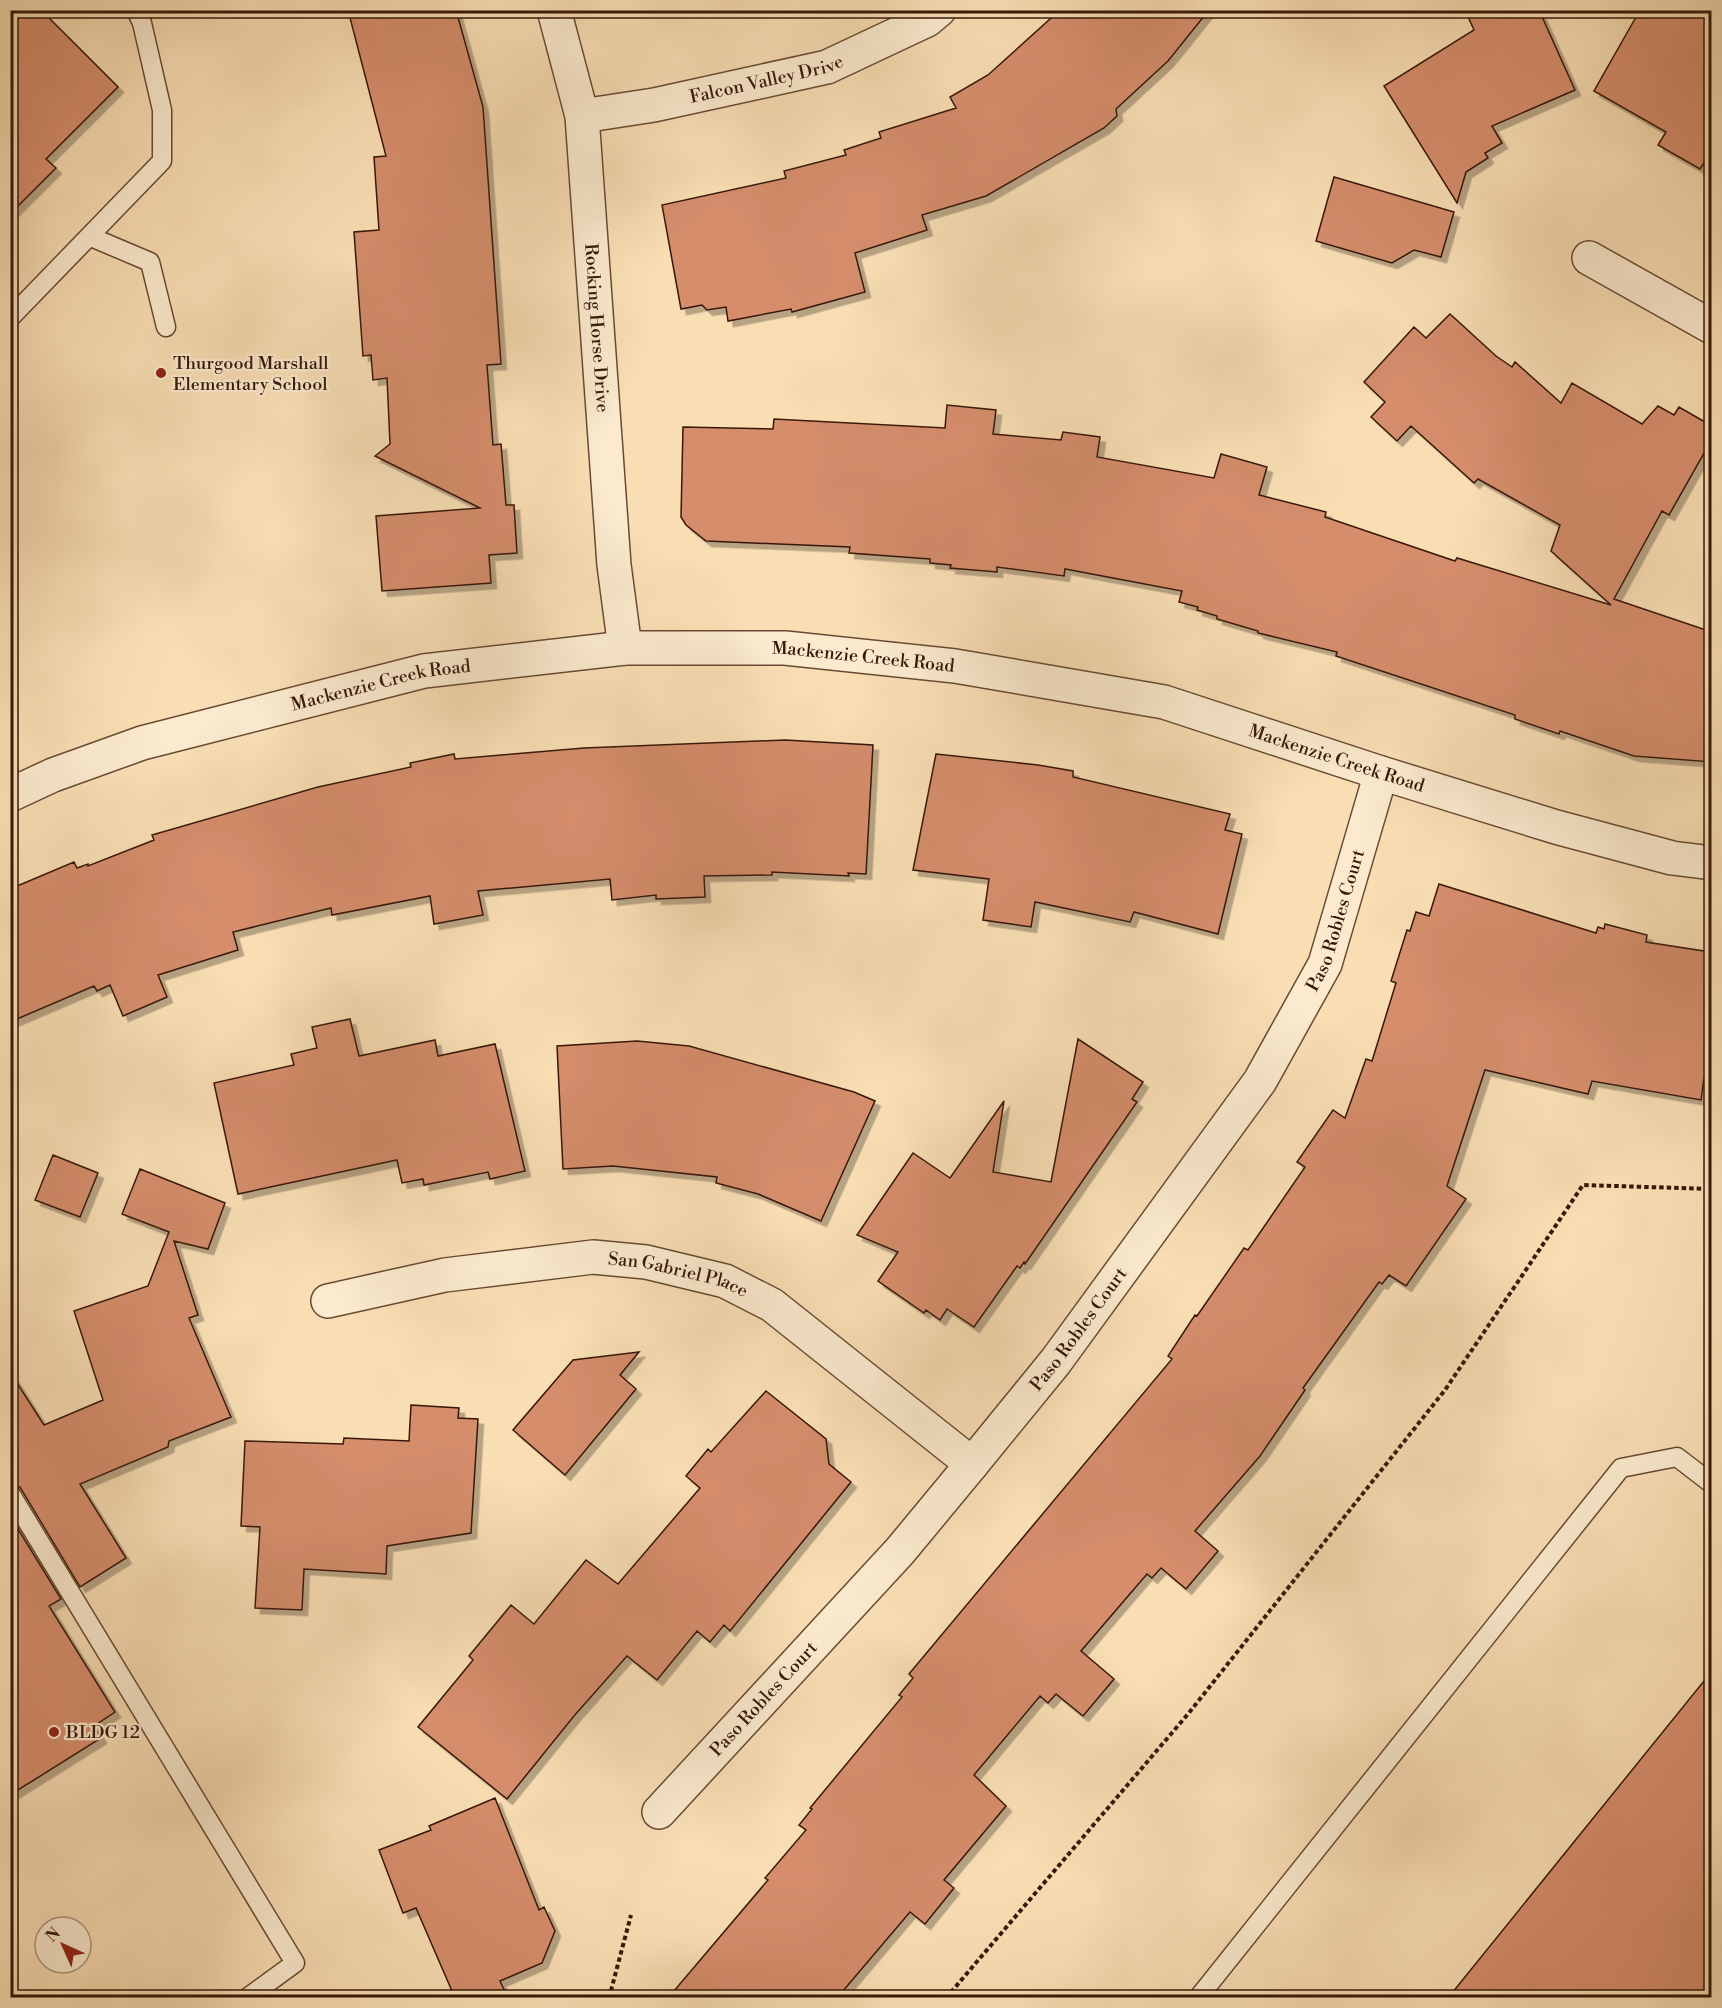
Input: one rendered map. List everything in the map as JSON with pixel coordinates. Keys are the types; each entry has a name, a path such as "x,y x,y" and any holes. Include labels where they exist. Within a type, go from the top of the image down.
{"street":[{"name":"Rocking Horse Drive","path":"554,10 582,116 614,565 625,648"},
{"name":"Falcon Valley Drive","path":"582,116 654,105 827,68 927,21 939,10"},
{"path":"1589,258 1712,327"},
{"name":"Mackenzie Creek Road","path":"10,795 53,775 142,742 424,671 625,648 785,648 955,666 1164,702 1380,773 1556,827 1672,858 1712,862"},
{"name":"Paso Robles Court","path":"659,1812 900,1551 972,1464 1056,1361 1260,1081 1325,964 1380,773"},
{"name":"San Gabriel Place","path":"328,1301 445,1275 593,1257 646,1263 725,1281 772,1305 972,1464"}],"lane":[{"path":"10,318 92,237 162,161 162,110 142,23 136,10"},
{"path":"92,237 150,262 166,327"},
{"path":"1198,1998 1621,1468 1677,1457 1712,1484"},
{"path":"10,1493 295,1963 247,1998"}],"path":[{"path":"946,1998 1188,1714 1445,1390 1583,1185 1712,1190"},
{"path":"609,1998 631,1915"}],"building":[{"path":"10,10 41,10 118,87 46,159 56,168 10,214"},
{"path":"348,10 456,10 483,107 501,364 487,365 493,445 501,444 506,505 514,505 517,553 489,555 491,583 382,591 376,516 480,508 375,456 390,444 387,378 373,380 371,355 363,356 354,232 379,230 374,157 386,156"},
{"path":"1060,10 1209,10 1168,61 1116,109 1117,116 1104,128 986,196 922,215 927,230 855,253 865,292 792,312 791,309 728,321 726,307 707,310 702,305 681,309 662,205 786,178 784,171 846,155 844,150 881,138 879,132 956,108 950,97 988,75"},
{"path":"1465,10 1539,10 1575,90 1492,126 1502,143 1485,153 1488,158 1466,172 1457,203 1384,86 1474,30"},
{"path":"1640,10 1712,10 1712,150 1700,169 1658,145 1666,132 1594,91"},
{"path":"1334,177 1454,212 1441,257 1414,250 1392,263 1316,241"},
{"path":"1450,314 1496,356 1512,367 1515,362 1561,403 1572,383 1642,424 1658,406 1674,415 1679,407 1712,426 1712,439 1669,515 1662,511 1614,599 1712,632 1712,762 1634,756 1560,731 1559,734 1515,719 1515,715 1336,656 1337,652 1258,633 1258,631 1217,619 1217,616 1197,610 1198,607 1179,602 1182,591 1065,569 1064,576 997,567 997,572 950,568 951,565 930,563 930,559 849,553 850,547 706,541 686,525 681,517 683,427 773,429 774,419 945,428 947,405 996,410 993,434 1061,440 1063,432 1100,437 1097,457 1214,478 1221,454 1267,467 1259,495 1326,512 1325,517 1455,561 1457,558 1611,605 1551,551 1560,525 1478,479 1474,483 1411,426 1397,441 1371,417 1385,402 1364,382 1414,327 1426,338"},
{"path":"785,740 873,745 866,874 848,873 849,876 772,872 772,875 704,876 705,897 656,899 656,895 612,900 610,879 478,891 483,915 434,924 430,896 332,915 331,908 233,932 238,950 158,975 167,997 123,1016 110,985 97,991 94,986 10,1022 10,889 74,862 77,868 88,864 88,866 154,840 152,835 318,787 411,767 410,763 454,754 455,759 584,748"},
{"path":"936,754 1073,771 1073,777 1230,814 1225,830 1242,834 1218,934 1134,912 1130,922 1035,902 1031,927 983,920 989,879 913,870"},
{"path":"1439,884 1596,933 1598,927 1604,929 1605,924 1647,935 1646,942 1710,952 1706,978 1712,988 1712,1079 1704,1078 1701,1100 1592,1081 1588,1094 1485,1070 1447,1186 1466,1199 1406,1286 1389,1275 1382,1284 1379,1282 1303,1388 1305,1390 1260,1456 1195,1531 1218,1551 1186,1589 1161,1568 1152,1578 1147,1574 1081,1651 1114,1679 1083,1716 1056,1694 1048,1703 1040,1696 974,1775 1006,1806 944,1880 954,1888 925,1924 910,1912 837,1998 668,1998 768,1880 765,1878 806,1830 799,1825 812,1809 810,1808 902,1697 899,1695 913,1678 909,1674 1172,1359 1168,1356 1195,1315 1197,1316 1244,1248 1248,1250 1305,1167 1297,1162 1333,1110 1345,1118 1366,1059 1372,1061 1396,983 1391,981 1407,930 1410,931 1416,912 1429,916"},
{"path":"350,1019 359,1056 435,1040 438,1056 495,1044 525,1171 490,1179 488,1172 424,1185 423,1179 402,1183 397,1160 238,1194 214,1083 294,1065 291,1054 317,1048 312,1027"},
{"path":"1078,1039 1143,1082 1132,1099 1137,1102 1025,1264 1024,1262 1020,1268 1017,1266 974,1327 947,1309 940,1320 926,1310 924,1313 878,1281 898,1252 857,1235 913,1153 950,1178 1004,1101 993,1172 1051,1182"},
{"path":"637,1041 689,1046 854,1092 875,1101 821,1221 758,1194 716,1183 717,1177 613,1166 563,1169 557,1046"},
{"path":"53,1155 98,1173 80,1217 35,1200"},
{"path":"140,1169 225,1203 208,1249 174,1241 198,1315 189,1318 231,1417 169,1441 168,1447 80,1484 126,1558 80,1587 20,1487 10,1482 10,1372 44,1425 103,1400 74,1311 148,1286 169,1232 122,1214"},
{"path":"639,1352 620,1375 636,1389 565,1475 513,1430 573,1360"},
{"path":"766,1391 826,1439 829,1464 851,1482 730,1631 724,1625 710,1642 697,1631 657,1680 627,1656 574,1716 507,1799 418,1727 473,1660 469,1656 511,1605 534,1624 586,1560 618,1584 700,1488 686,1476 708,1449 711,1452"},
{"path":"411,1405 459,1408 458,1418 478,1419 471,1533 387,1546 386,1574 304,1569 302,1610 255,1608 260,1527 241,1526 245,1441 343,1444 344,1438 409,1441"},
{"path":"10,1516 61,1599 49,1606 115,1712 94,1726 101,1738 10,1795"},
{"path":"1712,1671 1712,1998 1448,1998"},
{"path":"495,1798 539,1910 544,1907 555,1931 542,1963 500,1981 508,1998 455,1998 416,1908 403,1913 379,1850 431,1830 429,1826"}],"place":[{"name":"Thurgood Marshall Elementary School","path":"161,373"},
{"name":"BLDG 12","path":"54,1732"}]}
